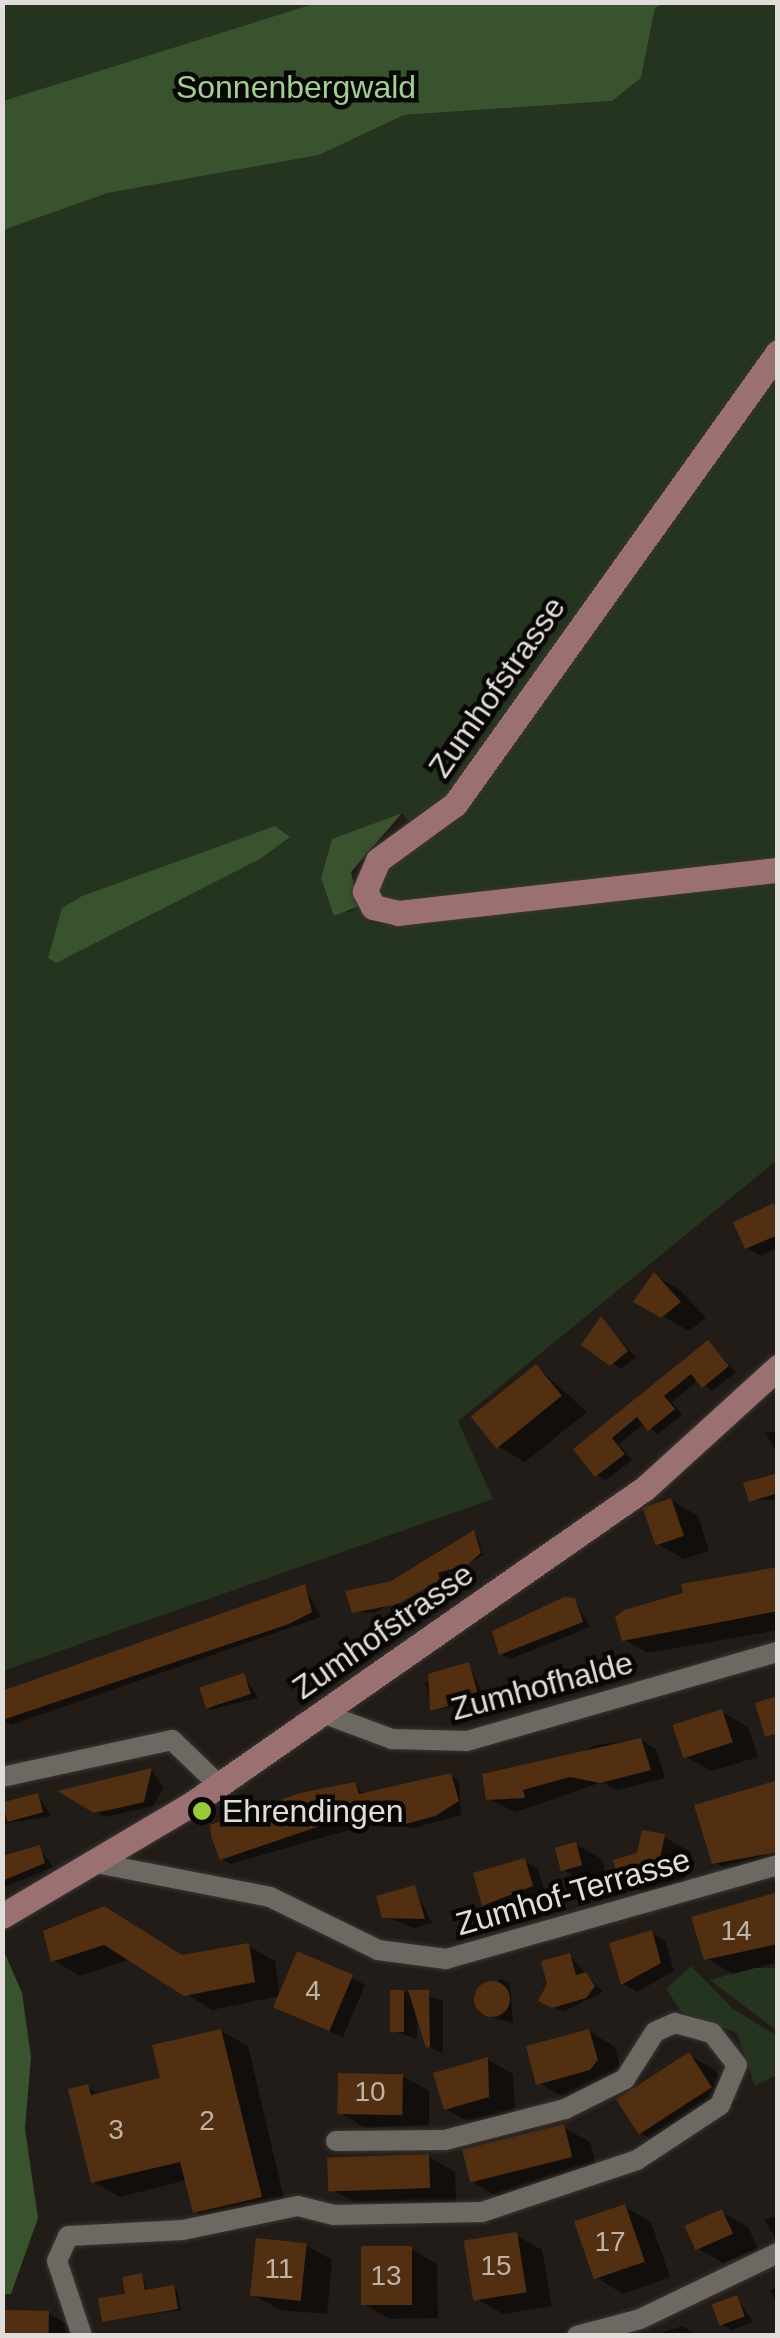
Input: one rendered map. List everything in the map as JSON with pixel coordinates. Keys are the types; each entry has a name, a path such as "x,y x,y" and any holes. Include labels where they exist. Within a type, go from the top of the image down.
{"street":[{"name":"Zumhofstrasse","path":"778,352 455,804 378,860 366,892 374,907 398,913 778,870"},
{"name":"Zumhofstrasse","path":"2,1916 101,1864 645,1488 778,1367"},
{"name":"Zumhofhalde","path":"322,1714 392,1739 467,1741 778,1652"},
{"path":"2,1777 172,1740 219,1785"},
{"name":"Zumhof-Terrasse","path":"101,1864 270,1897 378,1950 446,1959 778,1865"},
{"path":"82,2336 57,2261 68,2236 183,2230 298,2206 333,2215 482,2212 637,2160 720,2105 737,2066 712,2033 675,2023 655,2032 624,2079 565,2109 445,2140 336,2141"},
{"path":"577,2336 640,2319 778,2253"}],"green space":[{"name":"Sonnenbergwald","path":"320,2 665,3 655,8 641,78 612,101 404,115 319,155 108,193 3,230 3,101"},
{"path":"665,2 777,3 777,345 469,776 413,829 402,813 332,839 321,878 348,913 359,906 368,922 397,926 777,875 777,1160 458,1421 493,1499 3,1671 2,230 108,193 319,155 404,115 612,101 641,78 655,8"},
{"path":"3,3 320,3 3,101"},
{"path":"777,365 777,865 381,905 374,878 457,811"},
{"path":"402,813 351,872 359,906 334,916 321,878 332,839"},
{"path":"275,826 290,837 260,859 56,963 48,958 62,908 82,896"},
{"path":"3,1949 22,1993 31,2057 25,2129 38,2218 11,2294 2,2294"},
{"path":"691,1966 732,2008 777,2036 777,2075 755,2086 737,2033 682,2012 666,1989"},
{"path":"753,1968 777,1968 777,2031 710,1980"}],"building":[{"path":"774,1203 778,1235 745,1249 733,1222"},
{"path":"654,1272 681,1302 661,1318 633,1302"},
{"path":"601,1316 628,1351 610,1366 581,1345"},
{"path":"708,1340 729,1366 702,1388 691,1374 664,1396 675,1409 648,1431 637,1417 612,1438 625,1454 595,1477 573,1449"},
{"path":"536,1364 562,1396 497,1449 471,1417"},
{"path":"778,1473 778,1493 749,1502 743,1483"},
{"path":"671,1498 684,1536 656,1546 643,1508"},
{"path":"474,1530 481,1553 468,1564 438,1573 440,1580 398,1604 352,1613 345,1591 391,1581"},
{"path":"778,1567 778,1611 622,1641 615,1617 624,1610 683,1593 681,1584"},
{"path":"305,1584 312,1612 289,1624 2,1720 2,1691"},
{"path":"564,1597 575,1598 583,1622 499,1655 492,1631"},
{"path":"469,1662 479,1698 430,1711 428,1674"},
{"path":"244,1673 251,1694 206,1708 199,1688"},
{"path":"778,1696 778,1733 765,1737 755,1703"},
{"path":"722,1709 733,1742 683,1758 673,1725"},
{"path":"641,1738 651,1770 600,1783 570,1777 523,1790 525,1798 486,1800 482,1774"},
{"path":"152,1768 144,1802 94,1813 57,1791"},
{"path":"451,1773 459,1801 435,1816 399,1826 386,1812 320,1826 220,1860 211,1836 210,1825 300,1793 355,1782 359,1794"},
{"path":"778,1780 778,1852 712,1864 694,1805"},
{"path":"38,1793 43,1812 7,1822 2,1803"},
{"path":"642,1830 665,1834 658,1870 619,1881 613,1860 637,1853"},
{"path":"576,1842 582,1865 561,1871 555,1848"},
{"path":"40,1845 45,1863 2,1881 2,1856"},
{"path":"525,1858 533,1886 482,1906 473,1873"},
{"path":"415,1885 425,1919 382,1918 376,1896"},
{"path":"778,1892 778,1944 704,1960 691,1917"},
{"path":"104,1906 182,1955 249,1943 255,1982 184,1996 104,1945 51,1962 43,1931"},
{"path":"652,1930 661,1963 621,1985 609,1943"},
{"path":"297,1951 353,1975 329,2031 273,2007"},
{"path":"570,1953 576,1975 586,1972 595,1986 586,1998 552,2008 538,2001 547,1984 541,1961"},
{"path":"492,1981 505,1986 510,1999 505,2012 492,2017 479,2012 474,1999 479,1986"},
{"path":"390,1990 404,1990 404,2032 390,2032"},
{"path":"408,1990 429,1990 430,2047 426,2048"},
{"path":"221,2029 262,2197 193,2213 180,2162 91,2183 68,2089 88,2084 91,2095 160,2078 152,2045"},
{"path":"589,2029 598,2060 590,2070 536,2085 526,2046"},
{"path":"689,2052 712,2087 639,2135 616,2099"},
{"path":"488,2057 489,2097 444,2110 433,2073"},
{"path":"338,2073 403,2074 402,2115 337,2114"},
{"path":"564,2124 572,2157 470,2182 462,2149"},
{"path":"429,2154 430,2188 328,2192 327,2158"},
{"path":"625,2204 645,2262 594,2279 574,2222"},
{"path":"722,2209 733,2234 696,2250 685,2226"},
{"path":"517,2232 527,2292 473,2301 464,2240"},
{"path":"256,2238 307,2243 301,2301 250,2296"},
{"path":"361,2246 412,2246 412,2305 361,2305"},
{"path":"142,2273 145,2290 174,2285 178,2309 102,2322 98,2298 125,2294 122,2277"},
{"path":"737,2295 745,2317 719,2326 712,2304"},
{"path":"2,2310 49,2311 49,2336 2,2336"}],"place":[{"name":"Ehrendingen","path":"202,1811"}]}
